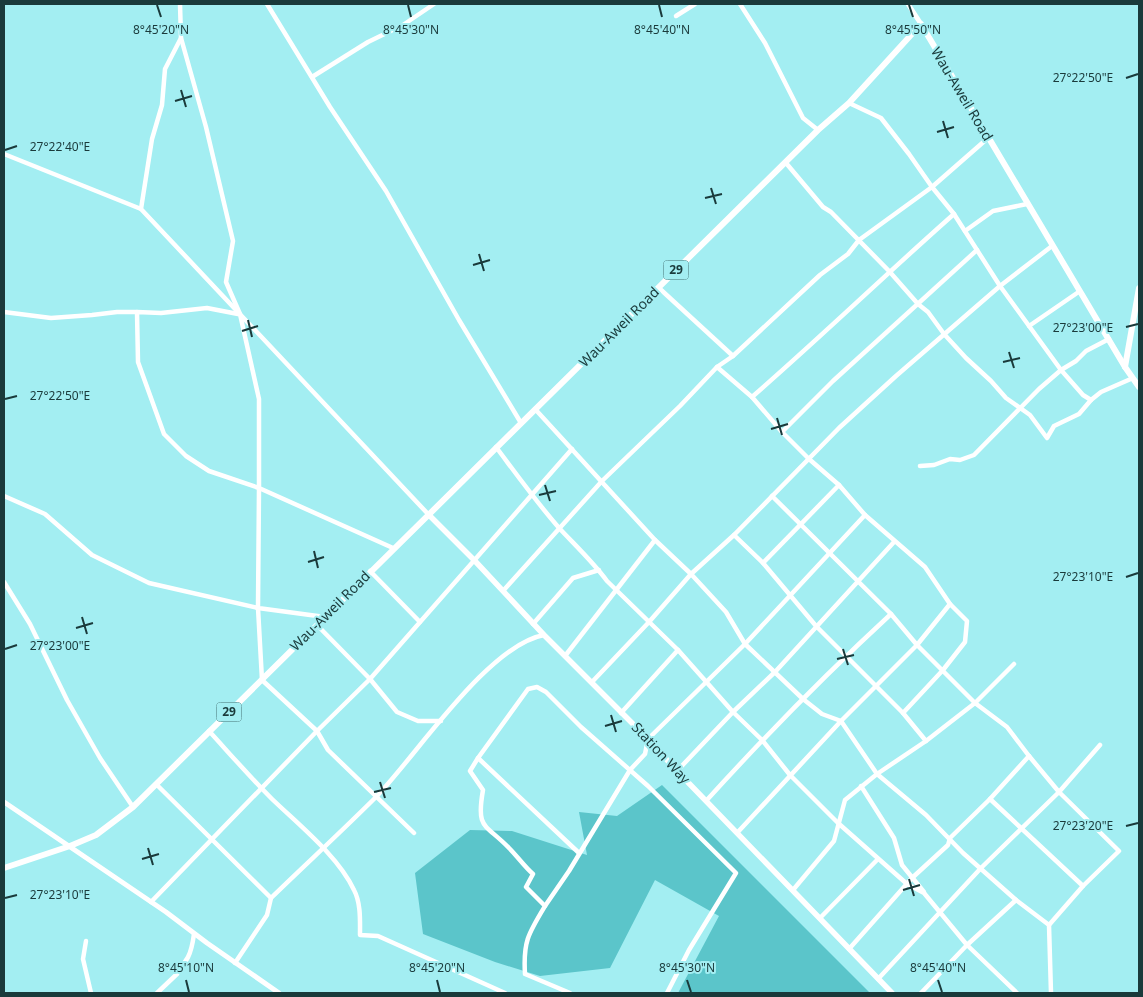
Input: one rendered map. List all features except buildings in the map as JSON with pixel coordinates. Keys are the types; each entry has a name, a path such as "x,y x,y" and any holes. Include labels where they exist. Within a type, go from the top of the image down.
{"main road":[{"name":"Wau-Aweil Road","path":"4,868 70,846 96,835 133,807 818,130 849,103 921,24 1052,246 1139,387"},
{"path":"1125,367 1139,288"},
{"name":"Station Way","path":"428,514 892,993"}],"street":[{"path":"180,4 181,38 206,127 233,240 226,282 240,314 259,400 258,608 262,680 317,731 328,750 351,774 377,796 414,833"},
{"path":"267,4 330,107 386,191 459,320 521,423"},
{"path":"312,77 368,42 403,25 426,6 434,4"},
{"path":"676,16 696,4"},
{"path":"740,4 765,43 803,118 818,130"},
{"path":"908,4 921,24"},
{"path":"141,209 152,139 162,105 165,69 181,38"},
{"path":"849,103 881,118 932,188 954,214 1000,286 1061,370 1083,395 1091,400"},
{"path":"503,591 602,481 680,406 717,367 732,356 820,275 848,254 859,240 932,188 988,138"},
{"path":"4,154 141,209 428,514"},
{"path":"786,163 823,207 831,212 889,271 918,304 928,312 944,334 966,358 992,381 1006,398 1022,408 1047,438 1054,426 1079,414 1091,400 1102,392 1133,378"},
{"path":"965,231 993,211 1027,204"},
{"path":"752,397 954,214"},
{"path":"592,682 691,574 734,535 856,412 1000,286 1052,246"},
{"path":"782,432 833,381 977,250"},
{"path":"659,288 732,356"},
{"path":"1029,326 1080,291"},
{"path":"4,312 52,318 92,316 117,312 161,313 207,308 240,314"},
{"path":"137,312 138,362 164,434 186,456 209,471 259,488 393,548"},
{"path":"920,466 934,465 950,459 960,460 974,455 1039,389 1061,370 1076,361 1086,351 1109,339"},
{"path":"717,367 752,397 782,432 809,459 839,484 865,515 925,567 950,604 967,621 966,642 903,713"},
{"path":"535,409 655,540 691,574 726,612 745,644 803,699 822,714 841,721 877,774 926,815 963,853 1016,900 1049,925"},
{"path":"496,447 533,496 607,581 678,650 705,682 762,740 790,775 838,823 878,859 907,884 924,893"},
{"path":"151,902 370,679 533,496 572,449"},
{"path":"763,563 839,484"},
{"path":"4,496 45,514 92,556 149,583 258,608 325,617"},
{"path":"772,496 891,614 917,645 975,703 1007,727 1059,792 1119,851 1083,886 1049,925 1051,993"},
{"path":"570,993 525,974 524,951 531,929 630,770 645,754 648,739 745,644 830,555 865,515"},
{"path":"734,535 763,563 816,626 903,713 926,742"},
{"path":"565,656 655,540"},
{"path":"677,771 733,712 775,672 894,542"},
{"path":"533,624 573,578 599,570"},
{"path":"370,571 420,622"},
{"path":"4,582 30,624 67,700 100,758 133,807"},
{"path":"737,834 841,721 917,645 950,604"},
{"path":"706,801 762,740 891,614"},
{"path":"317,625 370,679 397,712 418,721 441,721"},
{"path":"235,963 267,915 271,898 377,796 472,685 507,652 544,635"},
{"path":"621,712 678,650"},
{"path":"793,890 834,841 844,800 877,774 926,742 975,703 1014,664"},
{"path":"545,906 526,887 533,874 509,848 485,828 479,812 483,790 470,771 528,689 537,687 546,692 581,727 630,770 736,873 689,950 667,993"},
{"path":"209,732 342,871 355,891 359,907 360,935 378,936 505,993"},
{"path":"878,979 981,868 1059,792 1100,745"},
{"path":"848,948 912,878 948,845 950,838 990,799 1029,756"},
{"path":"478,758 579,853"},
{"path":"156,784 271,898"},
{"path":"861,786 894,838 902,865 967,945 1016,993"},
{"path":"990,799 1083,886"},
{"path":"4,802 151,902 279,993"},
{"path":"820,918 878,859"},
{"path":"921,993 967,945 1016,900"},
{"path":"156,993 173,979 189,956 194,934"},
{"path":"86,941 83,959 91,993"},
{"path":"170,969 180,967"}],"shaded area":[{"path":"662,785 870,993 678,993 719,916 655,880 610,968 540,976 495,962 423,934 415,873 470,830 512,831 587,855 579,812 617,816"}]}
